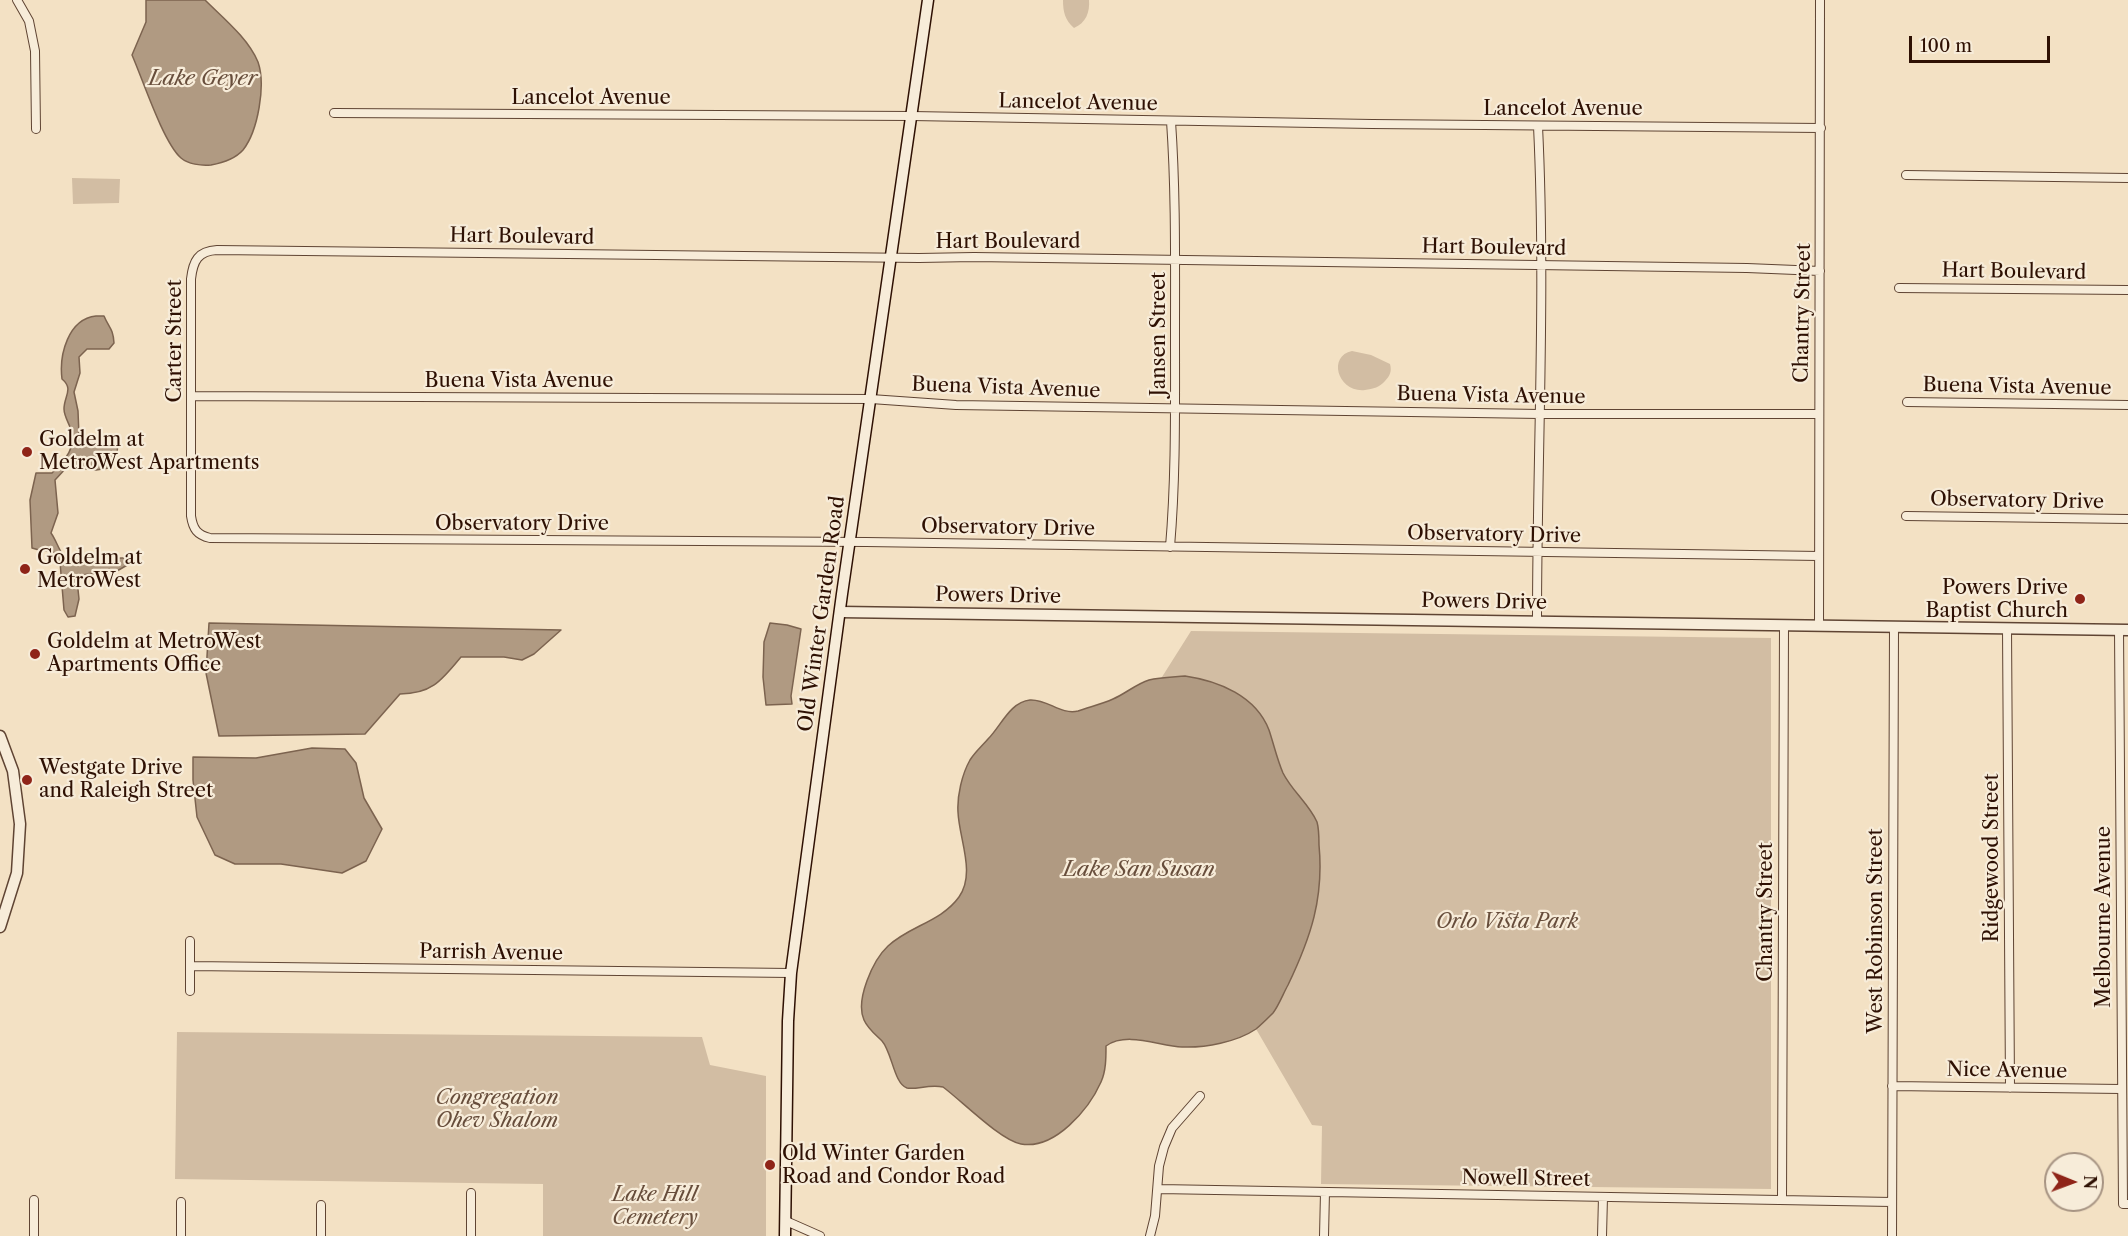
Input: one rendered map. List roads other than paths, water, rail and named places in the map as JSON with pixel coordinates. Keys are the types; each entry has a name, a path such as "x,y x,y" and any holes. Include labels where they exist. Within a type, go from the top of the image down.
{"street":[{"path":"17,0 29,21 35,51 36,129"},
{"name":"Old Winter Garden Road","path":"785,1236 788,1021 791,973 849,542 928,0"},
{"name":"Chantry Street","path":"1819,626 1820,0"},
{"name":"Lancelot Avenue","path":"334,113 912,116 1821,128"},
{"name":"Jansen Street","path":"1170,547 1175,490 1175,184 1171,121"},
{"path":"1537,620 1540,414 1538,126"},
{"path":"1906,175 2128,178"},
{"name":"Hart Boulevard","path":"197,257 204,252 217,250 1540,265 1820,271"},
{"name":"Carter Street","path":"197,257 191,279 191,516 198,534"},
{"name":"Hart Boulevard","path":"1899,288 2128,290"},
{"name":"Buena Vista Avenue","path":"192,396 871,399 957,405 1540,414 1818,414"},
{"name":"Buena Vista Avenue","path":"1906,402 2128,405"},
{"name":"Observatory Drive","path":"1906,516 2128,519"},
{"name":"Observatory Drive","path":"198,534 216,538 849,542 1818,556"},
{"name":"Powers Drive","path":"840,612 2123,630"},
{"name":"Chantry Street","path":"1782,1199 1784,625"},
{"name":"West Robinson Street","path":"1892,1236 1894,626"},
{"name":"Ridgewood Street","path":"2007,628 2010,1088"},
{"name":"Melbourne Avenue","path":"2123,630 2121,1089 2125,1204"},
{"path":"0,736 13,771 20,825 17,873 0,927"},
{"path":"190,941 190,991"},
{"name":"Parrish Avenue","path":"190,966 791,973"},
{"name":"Nice Avenue","path":"1892,1086 2121,1089"},
{"path":"1150,1236 1159,1189 1159,1166 1164,1147 1172,1128 1200,1096"},
{"name":"Nowell Street","path":"1159,1189 1892,1202"},
{"path":"1324,1236 1325,1192"},
{"path":"471,1193 471,1236"},
{"path":"1602,1236 1603,1197"},
{"path":"34,1200 34,1236"},
{"path":"181,1202 181,1236"},
{"path":"321,1205 321,1236"},
{"path":"786,1221 820,1236"}],"water":[{"name":"Lake Geyer","path":"146,0 205,0 254,53 258,62 261,83 259,108 248,142 240,153 232,158 211,165 191,163 181,158 167,139 132,55 146,22"},
{"path":"104,316 112,331 114,343 109,349 87,349 79,357 80,373 74,392 78,411 79,436 87,441 118,441 117,454 109,468 96,470 67,467 55,480 58,513 51,533 61,552 67,558 82,561 124,558 129,564 117,571 81,575 77,580 79,599 75,616 68,617 64,610 60,562 57,555 52,551 32,548 30,500 36,473 52,473 69,453 72,434 64,411 68,389 62,379 62,359 72,331 86,319"},
{"path":"209,623 561,630 534,654 522,660 504,657 461,657 435,684 420,691 400,694 365,734 219,736 206,673"},
{"path":"770,623 801,629 791,696 792,704 766,705 763,677 764,642"},
{"name":"Lake San Susan","path":"1185,676 1223,686 1246,699 1255,708 1269,730 1283,773 1317,822 1320,882 1314,917 1296,967 1275,1010 1248,1034 1220,1043 1182,1047 1133,1039 1114,1042 1106,1046 1103,1078 1088,1104 1058,1134 1046,1141 1034,1144 1012,1141 943,1087 907,1088 899,1081 882,1041 864,1020 862,1002 864,991 871,970 882,952 896,939 952,905 964,888 966,867 958,806 962,778 972,757 993,734 1006,715 1023,702 1036,700 1072,712 1113,699 1149,680"},
{"path":"312,748 345,749 356,763 364,798 382,829 366,861 342,873 281,864 235,864 215,855 197,817 193,757 256,758"}],"place":[{"name":"Goldelm at MetroWest Apartments","path":"27,452"},
{"name":"Goldelm at MetroWest","path":"25,569"},
{"name":"Powers Drive Baptist Church","path":"2080,599"},
{"name":"Goldelm at MetroWest Apartments Office","path":"35,654"},
{"name":"Westgate Drive and Raleigh Street","path":"27,780"},
{"name":"Old Winter Garden Road and Condor Road","path":"770,1165"}],"park label":[{"name":"Orlo Vista Park","path":"1507,922"},
{"name":"Congregation Ohev Shalom","path":"497,1110"},
{"name":"Lake Hill Cemetery","path":"655,1206"}]}
